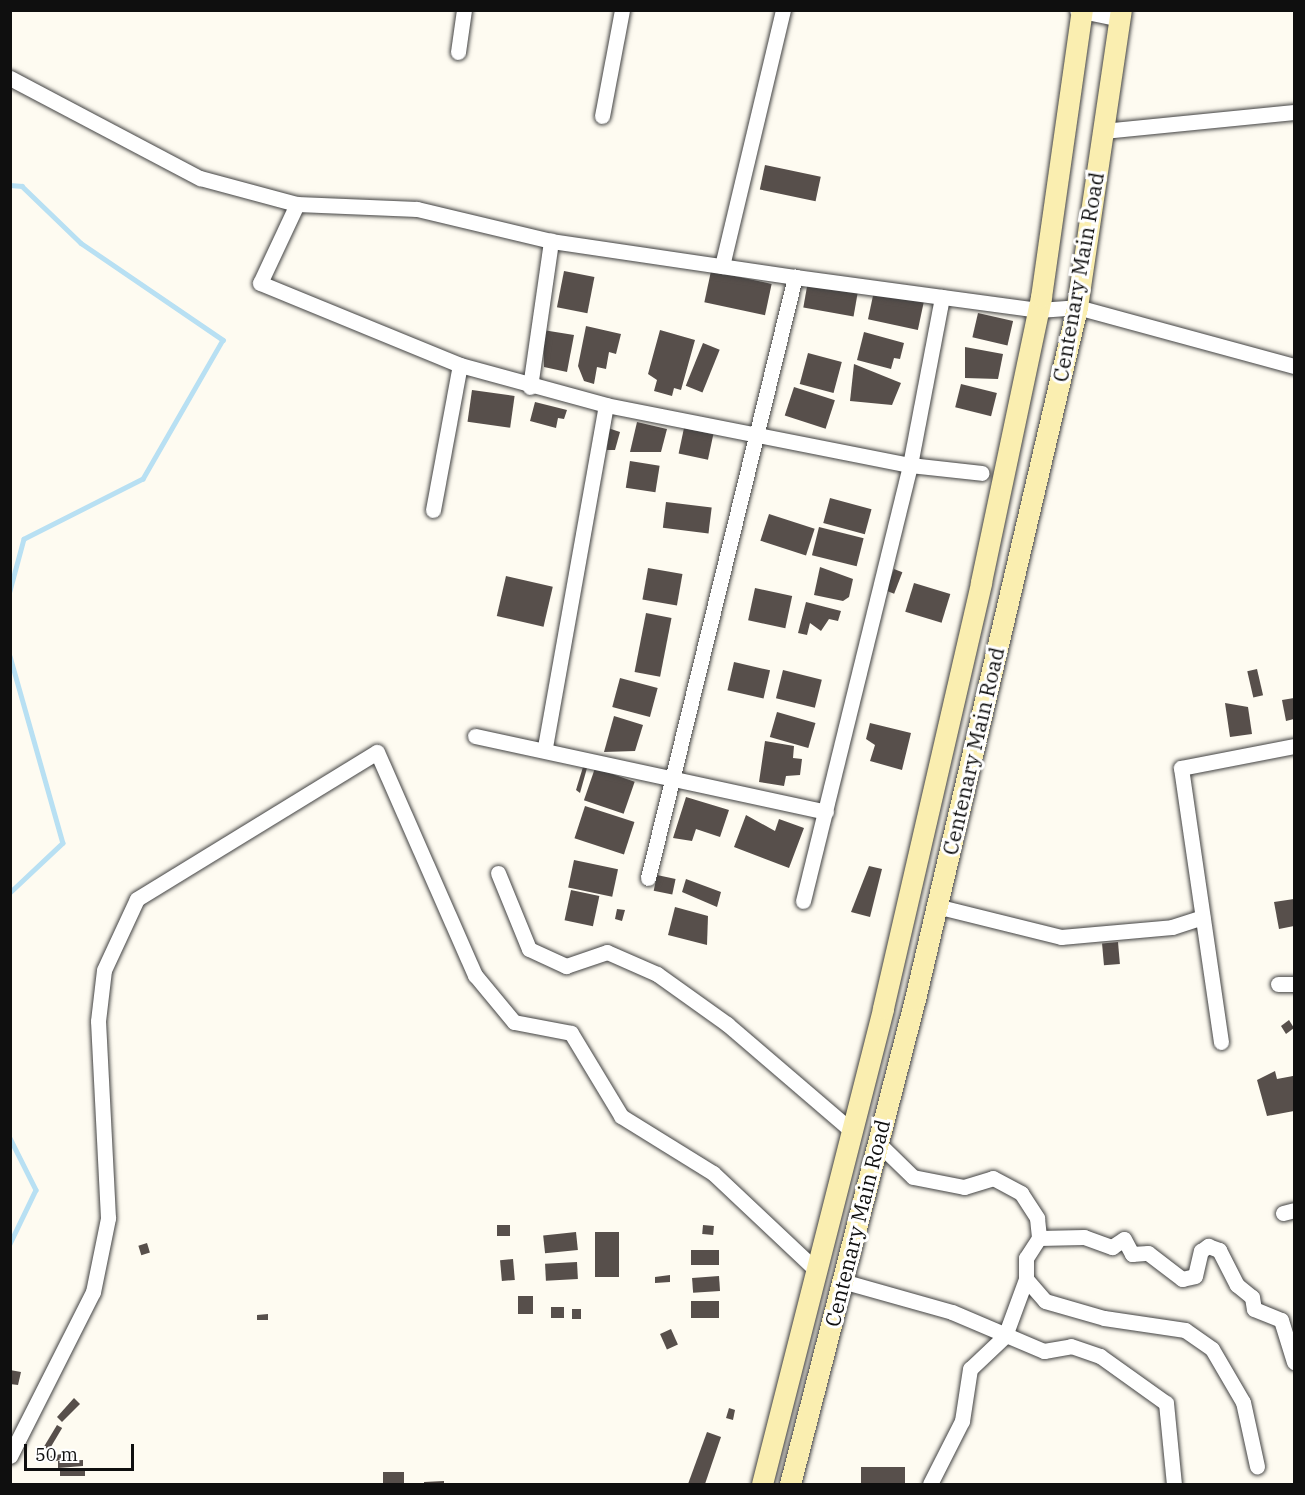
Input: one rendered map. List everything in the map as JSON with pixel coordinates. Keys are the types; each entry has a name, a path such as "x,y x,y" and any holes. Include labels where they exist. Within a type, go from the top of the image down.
{"street":[{"path":"458,52 464,10"},
{"path":"602,116 622,10"},
{"path":"722,266 783,10"},
{"path":"1080,11 1120,15"},
{"name":"Centenary Main Road","path":"762,1485 882,1008 1038,310 1080,11"},
{"name":"Centenary Main Road","path":"790,1485 910,1017 1077,307 1120,15"},
{"path":"10,78 201,177 297,204 417,209 551,241 1038,310 1077,307 1294,366"},
{"path":"1103,131 1294,112"},
{"path":"297,204 260,283 460,365 530,387 606,405 910,465 982,473"},
{"path":"530,387 551,241"},
{"path":"648,878 670,778 795,277"},
{"path":"803,901 910,465 942,297"},
{"path":"433,510 460,365"},
{"path":"545,747 606,405"},
{"path":"475,736 545,747 670,778 826,812"},
{"path":"1221,1042 1180,768 1294,746"},
{"path":"10,1456 93,1292 108,1218 98,1021 104,970 136,899 377,752 475,975 514,1022 571,1033 621,1116 713,1173 817,1271"},
{"path":"498,873 529,949 566,966 608,952 657,974 727,1024 852,1131"},
{"path":"936,906 1061,937 1172,927 1202,917"},
{"path":"1278,984 1294,984"},
{"path":"882,1008 910,1017"},
{"path":"877,1142 913,1177 964,1187 993,1178 1021,1193 1037,1218 1039,1238 1026,1258 1026,1279 1005,1336 969,1369 962,1421 930,1485"},
{"path":"1039,1238 1084,1237 1112,1247 1124,1239 1132,1254 1148,1253 1182,1279 1195,1276 1201,1251 1208,1246 1219,1250 1237,1285 1252,1297 1254,1309 1281,1320 1294,1362"},
{"path":"1026,1279 1045,1301 1104,1318 1185,1330 1212,1349 1243,1402 1257,1466"},
{"path":"842,1281 952,1312 1044,1351 1071,1346 1100,1356 1166,1403 1174,1485"}],"building":[{"path":"765,165 821,177 816,201 760,189"},
{"path":"564,271 594,277 587,313 557,307"},
{"path":"711,271 772,284 765,315 704,302"},
{"path":"808,281 858,290 854,316 803,308"},
{"path":"874,291 924,302 918,330 868,319"},
{"path":"978,313 1013,321 1007,345 972,337"},
{"path":"586,326 621,334 616,354 609,352 606,369 597,367 594,384 584,381 578,366"},
{"path":"543,330 574,335 567,372 544,367"},
{"path":"660,330 695,340 681,390 674,388 672,396 654,391 657,380 648,374"},
{"path":"864,332 904,343 900,359 894,358 891,369 857,360"},
{"path":"703,343 720,350 702,392 686,386"},
{"path":"965,347 1003,354 998,379 965,378"},
{"path":"808,353 842,362 834,393 800,384"},
{"path":"854,364 901,383 892,405 850,401"},
{"path":"961,384 997,393 991,416 955,407"},
{"path":"794,387 835,400 826,429 785,416"},
{"path":"472,390 515,396 510,428 468,422"},
{"path":"535,402 567,410 564,419 558,418 556,428 530,421"},
{"path":"637,422 667,429 661,452 630,452"},
{"path":"608,428 620,432 615,450 607,450"},
{"path":"684,428 713,434 708,460 679,453"},
{"path":"630,461 660,466 655,492 626,488"},
{"path":"830,498 872,509 865,534 823,523"},
{"path":"666,502 712,508 708,533 663,528"},
{"path":"769,514 815,529 806,555 760,541"},
{"path":"819,527 864,538 857,566 812,555"},
{"path":"820,567 853,579 849,597 843,601 814,595"},
{"path":"648,568 682,574 677,606 642,600"},
{"path":"894,569 902,572 894,594 886,590"},
{"path":"506,576 553,587 544,627 497,616"},
{"path":"914,583 950,594 942,623 905,612"},
{"path":"755,588 792,596 785,628 748,620"},
{"path":"806,602 841,611 838,621 829,619 821,631 810,623 807,635 798,633"},
{"path":"646,613 672,618 660,677 635,672"},
{"path":"734,662 770,670 764,699 727,690"},
{"path":"1257,669 1263,695 1253,698 1247,671"},
{"path":"783,670 822,680 815,708 776,698"},
{"path":"620,678 658,688 650,717 612,707"},
{"path":"1294,698 1294,719 1286,721 1282,700"},
{"path":"1225,703 1248,707 1252,734 1230,737"},
{"path":"777,712 815,723 808,748 770,737"},
{"path":"614,716 643,725 635,751 604,752"},
{"path":"870,723 911,733 902,770 870,761 875,745 866,739"},
{"path":"765,741 794,746 793,758 802,759 800,775 786,776 784,786 759,782"},
{"path":"583,767 587,768 580,793 576,790"},
{"path":"595,768 635,782 624,814 584,800"},
{"path":"686,797 729,810 720,837 696,829 692,841 673,838"},
{"path":"585,806 634,822 624,854 574,838"},
{"path":"746,815 775,831 779,819 804,828 789,868 734,847"},
{"path":"574,860 618,869 612,897 568,887"},
{"path":"869,866 882,869 870,917 851,912"},
{"path":"657,875 676,879 672,895 654,891"},
{"path":"686,879 721,892 717,907 682,892"},
{"path":"571,890 599,896 593,926 565,920"},
{"path":"1294,899 1294,926 1279,929 1274,902"},
{"path":"675,907 708,916 707,945 668,935"},
{"path":"617,909 625,910 622,921 615,919"},
{"path":"1118,942 1120,964 1104,965 1102,943"},
{"path":"1289,1020 1294,1028 1286,1034 1281,1026"},
{"path":"1275,1071 1277,1079 1293,1076 1294,1111 1267,1116 1257,1080"},
{"path":"497,1225 510,1225 510,1236 497,1236"},
{"path":"703,1225 714,1226 713,1235 702,1234"},
{"path":"576,1232 578,1250 545,1253 543,1235"},
{"path":"595,1232 619,1232 619,1277 595,1277"},
{"path":"147,1243 150,1253 141,1255 138,1246"},
{"path":"691,1250 719,1250 719,1265 691,1265"},
{"path":"513,1259 515,1280 502,1281 500,1260"},
{"path":"577,1262 578,1279 546,1281 545,1264"},
{"path":"670,1275 670,1282 655,1283 655,1277"},
{"path":"719,1276 720,1291 693,1293 692,1278"},
{"path":"518,1296 533,1296 533,1314 518,1314"},
{"path":"691,1301 719,1301 719,1318 691,1318"},
{"path":"551,1307 564,1307 564,1318 551,1318"},
{"path":"572,1309 581,1309 581,1319 572,1319"},
{"path":"268,1314 268,1320 257,1320 257,1315"},
{"path":"671,1329 678,1345 667,1349 660,1334"},
{"path":"10,1370 21,1372 18,1385 10,1384"},
{"path":"74,1398 80,1404 62,1422 57,1417"},
{"path":"729,1408 735,1410 733,1420 726,1418"},
{"path":"57,1425 62,1428 49,1450 44,1447"},
{"path":"707,1432 721,1437 705,1484 688,1484"},
{"path":"74,1452 75,1457 51,1462 50,1456"},
{"path":"83,1460 83,1466 58,1468 58,1461"},
{"path":"861,1467 905,1467 905,1484 861,1484"},
{"path":"60,1469 85,1469 85,1476 60,1476"},
{"path":"383,1472 404,1472 404,1484 383,1484"},
{"path":"444,1481 444,1484 424,1484 424,1482"}],"waterway":[{"path":"10,185 22,186 81,243 223,340 143,479 24,539 10,591"},
{"path":"10,656 63,843 10,893"},
{"path":"10,1138 36,1190 10,1244"}]}
